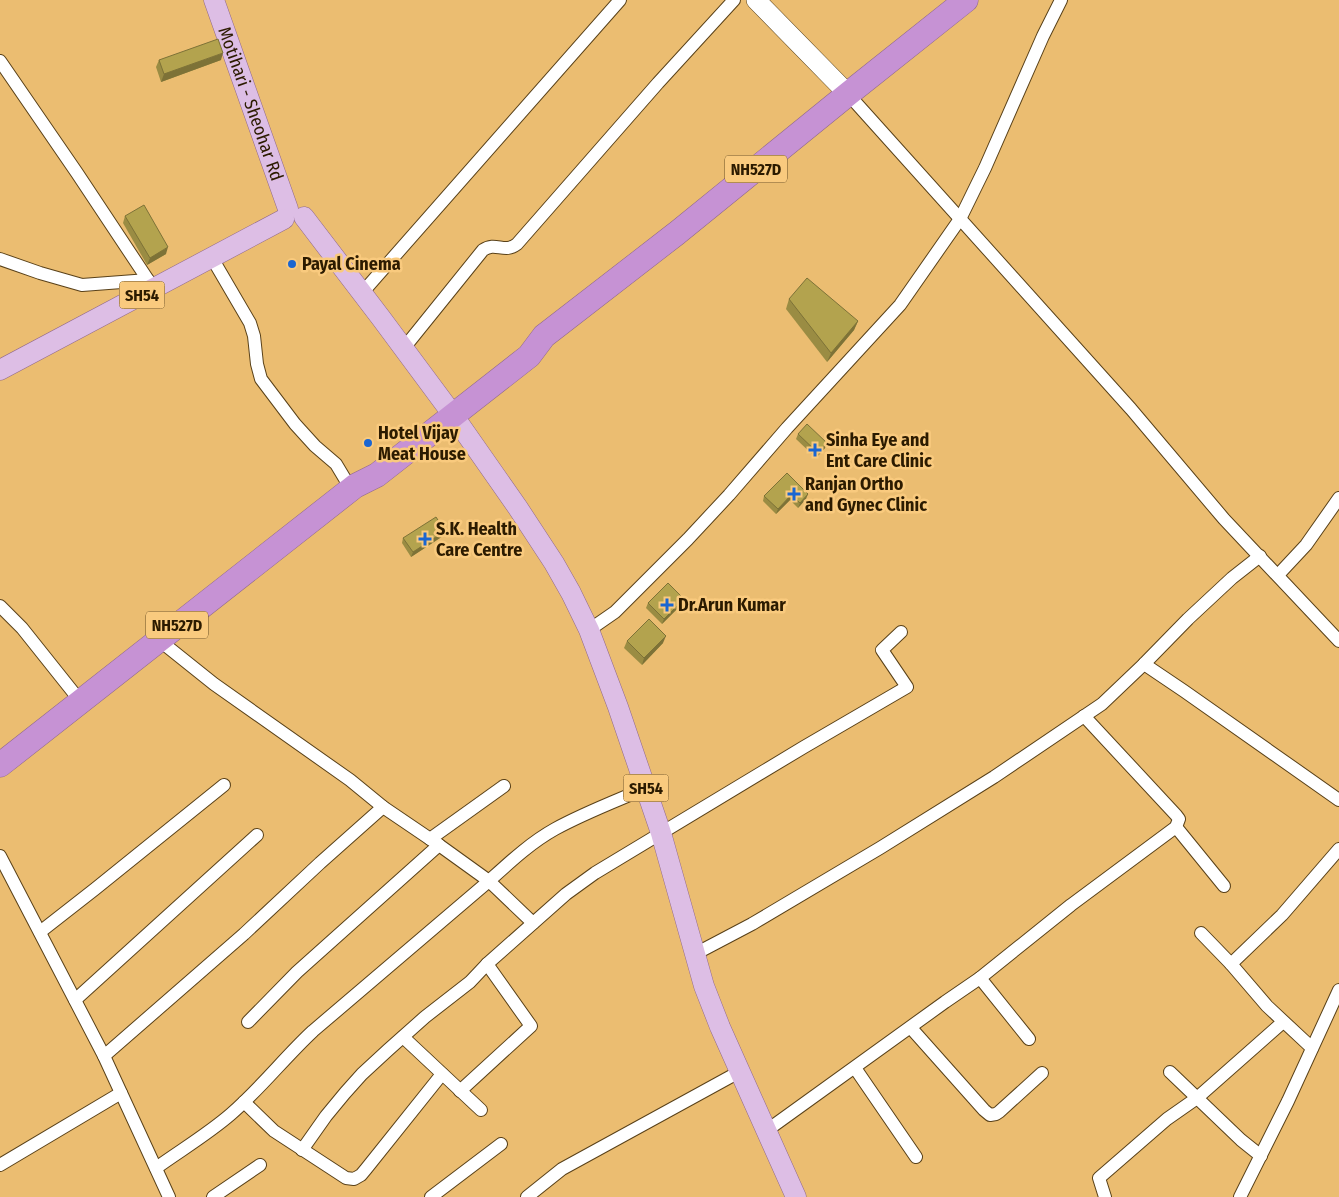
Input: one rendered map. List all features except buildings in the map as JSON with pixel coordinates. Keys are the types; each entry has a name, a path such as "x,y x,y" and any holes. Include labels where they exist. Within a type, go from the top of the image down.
{"highway":[{"name":"NH527D","path":"0,765 353,487 377,475 449,410 529,356 544,336 677,233 966,0"}],"main road":[{"name":"Motihari - Sheohar Rd","path":"214,0 292,215"},
{"name":"SH54","path":"0,370 151,285 212,258 292,215 362,293 404,348 554,563 571,593 589,630 646,788 661,833 694,954 707,994 739,1072 796,1197"}],"street":[{"path":"362,293 620,0"},
{"path":"404,348 483,250 490,247 511,248 517,244 658,83 734,0"},
{"path":"756,0 848,94 1131,409 1224,519 1339,641"},
{"path":"589,630 615,612 664,564 730,494 787,428 900,305 960,219 1061,0"},
{"path":"0,60 151,285"},
{"path":"212,258 253,329 257,364 261,379 295,424 315,446 336,464 353,487"},
{"path":"0,259 82,285 151,285"},
{"path":"1278,576 1306,545 1339,498"},
{"path":"694,954 752,924 880,848 994,777 1102,704 1188,618 1232,578 1260,556"},
{"path":"0,606 22,628 81,702"},
{"path":"302,1150 326,1116 362,1074 425,1017 470,982 487,964 566,894 595,873 804,746 907,687 882,650 901,632"},
{"path":"159,640 214,684 350,780 383,807 489,881 533,923"},
{"path":"1144,664 1339,800"},
{"path":"766,1132 980,978 1071,905 1176,827 1179,819 1176,815 1084,716"},
{"path":"40,932 95,890 224,785"},
{"path":"248,1022 297,972 435,842 504,786"},
{"path":"156,1168 219,1124 244,1102 313,1031 510,861 555,829 646,788"},
{"path":"104,1056 244,934 383,807"},
{"path":"1176,827 1224,886"},
{"path":"75,1000 257,835"},
{"path":"1231,964 1282,915 1339,849"},
{"path":"0,856 104,1056 169,1197"},
{"path":"1200,933 1231,964 1267,1006 1312,1048"},
{"path":"460,1091 531,1026 487,964"},
{"path":"980,978 1029,1039"},
{"path":"1240,1197 1288,1101 1339,990"},
{"path":"1105,1197 1099,1178 1167,1119 1197,1098 1283,1022"},
{"path":"911,1028 990,1115 999,1112 1042,1073"},
{"path":"404,1036 481,1110"},
{"path":"855,1068 916,1157"},
{"path":"527,1197 562,1169 739,1072"},
{"path":"1170,1072 1241,1140 1261,1156"},
{"path":"244,1102 274,1131 350,1180 358,1178 366,1169 442,1074"},
{"path":"0,1164 121,1093"},
{"path":"431,1197 501,1144"},
{"path":"214,1197 260,1165"}],"place":[{"name":"Payal Cinema","path":"292,264"},
{"name":"Hotel Vijay Meat House","path":"368,443"},
{"name":"Sinha Eye and Ent Care Clinic","path":"815,450"},
{"name":"Ranjan Ortho and Gynec Clinic","path":"794,494"},
{"name":"S.K. Health Care Centre","path":"425,539"},
{"name":"Dr.Arun Kumar","path":"667,605"}]}
